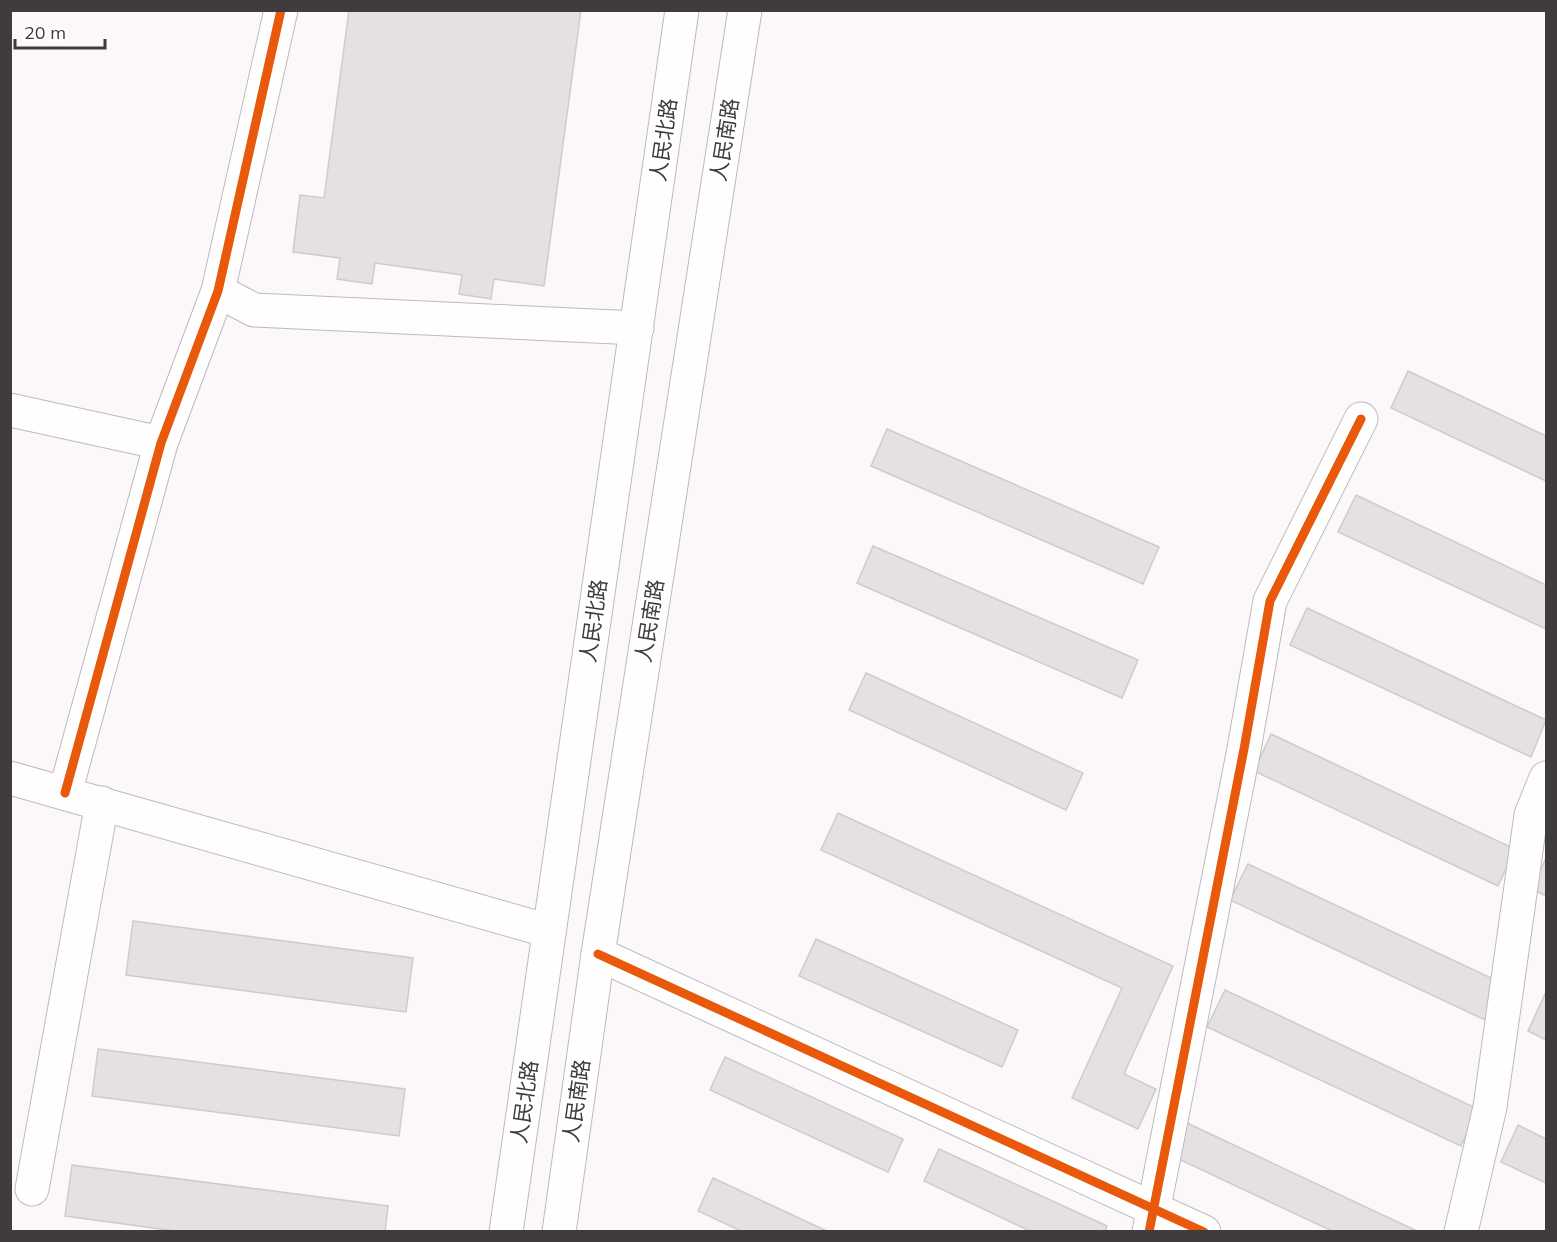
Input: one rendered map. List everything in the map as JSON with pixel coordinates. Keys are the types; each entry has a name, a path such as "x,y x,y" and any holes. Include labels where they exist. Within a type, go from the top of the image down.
{"street":[{"path":"65,793 161,443 218,291 281,10"},
{"name":"人民北路","path":"506,1232 682,10"},
{"name":"人民南路","path":"559,1232 598,954 745,10"},
{"path":"218,291 254,310 637,328"},
{"path":"10,410 161,443"},
{"path":"1150,1220 1242,760 1270,602 1361,419"},
{"path":"10,778 549,931"},
{"path":"1461,1232 1490,1107 1531,815 1546,778"},
{"path":"32,1189 102,803"},
{"path":"598,954 1150,1220 1204,1232"}],"building":[{"path":"349,10 581,10 544,286 494,279 491,299 459,294 462,275 375,263 372,284 337,279 340,258 293,252 300,195 324,198"},
{"path":"1408,371 1546,436 1546,481 1391,408"},
{"path":"887,429 1159,547 1143,584 871,466"},
{"path":"1356,495 1546,585 1546,629 1338,532"},
{"path":"873,546 1138,660 1122,698 857,583"},
{"path":"1307,608 1546,720 1531,757 1290,645"},
{"path":"866,673 1083,773 1066,810 849,710"},
{"path":"1271,734 1515,849 1498,886 1254,771"},
{"path":"838,813 1173,966 1124,1074 1156,1089 1138,1129 1072,1098 1122,988 821,850"},
{"path":"1546,858 1546,896 1532,889"},
{"path":"1248,864 1502,983 1485,1020 1230,900"},
{"path":"133,921 413,958 406,1012 126,975"},
{"path":"816,939 1018,1030 1002,1067 799,976"},
{"path":"1225,990 1478,1109 1461,1146 1207,1027"},
{"path":"1546,995 1546,1040 1528,1031"},
{"path":"98,1049 405,1089 399,1136 92,1096"},
{"path":"725,1057 903,1139 888,1172 710,1090"},
{"path":"1187,1123 1419,1232 1334,1232 1172,1156"},
{"path":"1518,1125 1546,1139 1546,1183 1501,1162"},
{"path":"939,1149 1107,1226 1105,1232 1032,1232 924,1181"},
{"path":"72,1165 388,1206 385,1232 183,1232 65,1216"},
{"path":"713,1178 829,1232 743,1232 698,1211"}],"cycle path":[{"path":"65,793 161,443 218,291 281,10"},
{"path":"1149,1232 1244,749 1270,601 1361,419"},
{"path":"598,954 1204,1232"}]}
